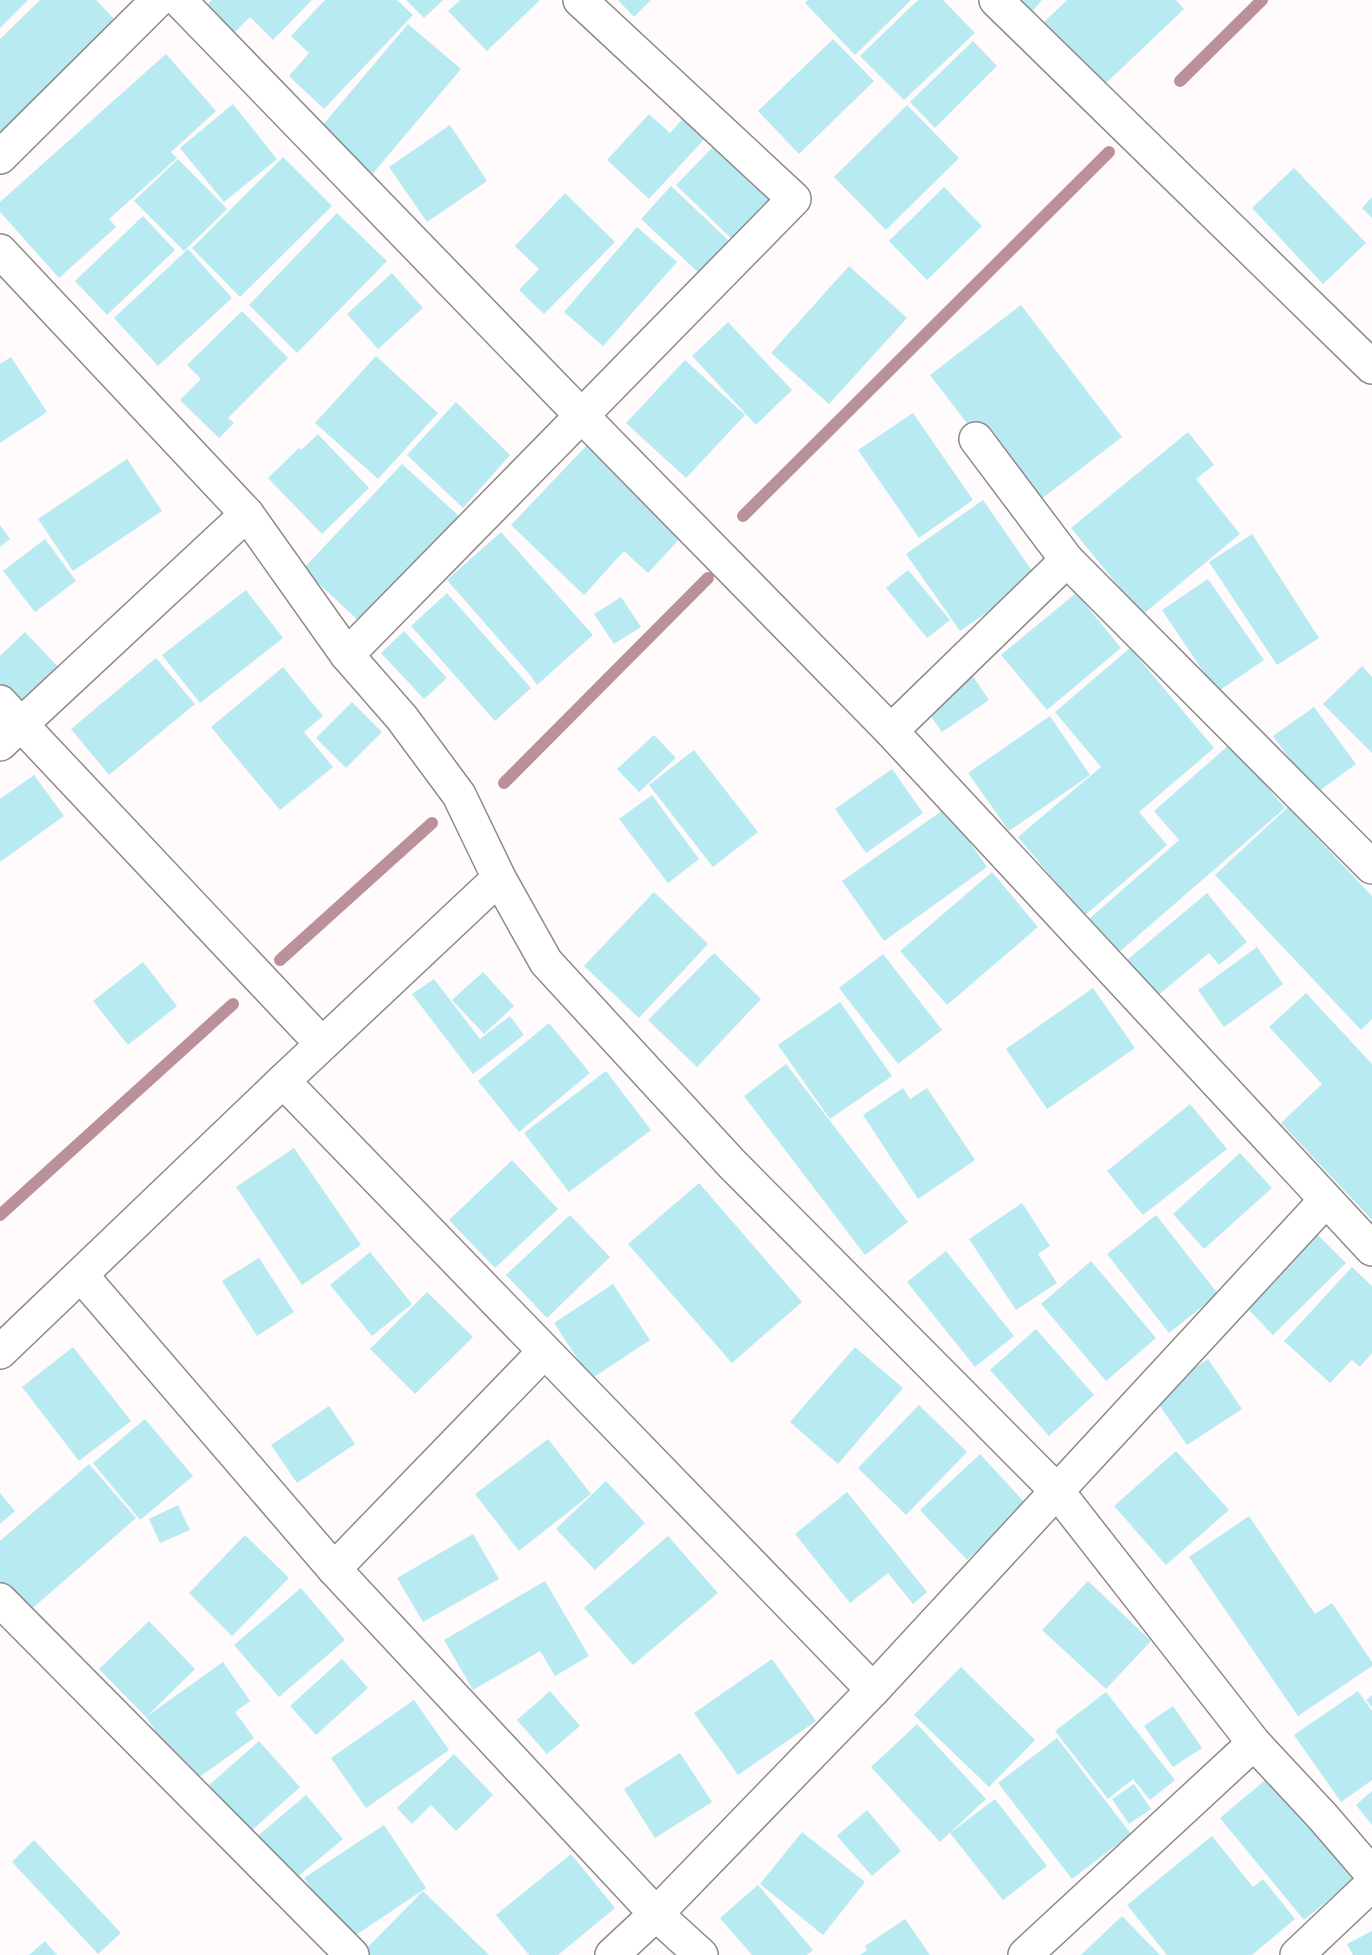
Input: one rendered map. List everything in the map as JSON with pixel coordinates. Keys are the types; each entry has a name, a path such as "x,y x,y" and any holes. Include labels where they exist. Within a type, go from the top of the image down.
{"street":[{"path":"0,157 158,0"},
{"path":"178,0 891,731 1372,1249"},
{"path":"347,655 794,199 580,0"},
{"path":"996,0 1372,367"},
{"path":"0,251 247,514 347,655 402,718 459,795 499,878 546,962 732,1164 1057,1491 1254,1743 1372,1874"},
{"path":"976,439 1067,560 1372,867"},
{"path":"247,514 7,724 322,1044"},
{"path":"891,731 1067,560"},
{"path":"0,1352 499,878"},
{"path":"283,1081 873,1690"},
{"path":"612,1955 656,1914 873,1690 1326,1200"},
{"path":"81,1275 334,1569 656,1914 701,1955"},
{"path":"334,1569 544,1352"},
{"path":"0,1600 352,1955"},
{"path":"1025,1955 1254,1743"},
{"path":"1297,1955 1372,1884"}],"building":[{"path":"0,0 28,0 0,28"},
{"path":"40,0 96,0 120,25 0,142 0,39"},
{"path":"212,0 312,0 273,40 250,17 227,40 199,13"},
{"path":"325,0 397,0 413,15 324,109 289,76 309,53 291,36"},
{"path":"406,0 443,0 424,18"},
{"path":"460,0 540,0 487,51 448,11"},
{"path":"618,0 651,0 634,17"},
{"path":"808,0 911,0 855,55 805,3"},
{"path":"918,0 943,0 975,33 904,100 860,56"},
{"path":"1006,0 1042,0 1027,18"},
{"path":"1067,0 1176,0 1184,9 1102,87 1042,24"},
{"path":"408,24 461,69 369,178 316,133"},
{"path":"833,39 874,81 799,154 758,111"},
{"path":"973,41 997,66 935,128 910,102"},
{"path":"166,54 216,111 171,152 177,158 109,219 116,227 59,278 0,212 0,202"},
{"path":"233,104 277,159 224,202 180,148"},
{"path":"907,105 959,158 886,230 834,177"},
{"path":"688,113 710,133 649,199 607,160 649,114 670,133"},
{"path":"450,125 487,181 427,222 389,167"},
{"path":"715,145 775,202 736,243 676,185"},
{"path":"283,157 332,206 240,297 192,248"},
{"path":"178,159 227,209 184,251 134,201"},
{"path":"1294,168 1366,243 1323,284 1252,208"},
{"path":"671,186 730,242 700,274 641,219"},
{"path":"944,187 982,226 927,280 889,241"},
{"path":"565,193 615,242 544,314 519,290 539,269 515,246"},
{"path":"1372,197 1372,218 1362,208"},
{"path":"337,213 387,261 297,353 249,305"},
{"path":"143,216 175,250 107,315 75,281"},
{"path":"637,227 677,262 603,346 564,312"},
{"path":"188,249 232,298 158,366 114,318"},
{"path":"849,266 907,318 829,404 771,353"},
{"path":"392,273 423,308 378,349 347,314"},
{"path":"1021,305 1122,437 1031,507 930,375"},
{"path":"242,311 288,358 228,418 234,423 219,438 180,400 201,379 187,365"},
{"path":"728,322 792,390 756,425 692,356"},
{"path":"376,356 438,413 378,479 315,423"},
{"path":"11,357 47,412 0,443 0,364"},
{"path":"685,360 745,415 686,478 626,423"},
{"path":"456,402 510,455 463,508 407,455"},
{"path":"913,413 973,500 919,538 858,450"},
{"path":"1188,432 1214,465 1196,479 1240,534 1142,615 1071,528"},
{"path":"318,434 369,488 322,534 268,478 299,448 301,450"},
{"path":"589,443 684,534 648,573 624,551 584,595 511,525"},
{"path":"127,459 162,511 73,571 38,519"},
{"path":"402,464 459,516 361,623 303,569"},
{"path":"983,500 1037,578 960,631 906,554"},
{"path":"0,525 10,539 0,547"},
{"path":"501,532 593,635 537,685 447,580"},
{"path":"1252,534 1319,638 1277,665 1209,562"},
{"path":"45,539 76,581 35,612 3,571"},
{"path":"908,570 950,620 927,638 886,588"},
{"path":"1208,579 1264,660 1217,692 1162,610"},
{"path":"246,590 283,638 200,703 162,655"},
{"path":"447,593 531,688 495,721 411,626"},
{"path":"1076,593 1121,648 1047,710 1001,655"},
{"path":"621,597 641,627 614,644 594,614"},
{"path":"404,631 447,678 424,699 381,653"},
{"path":"25,632 61,670 23,707 0,683 0,656"},
{"path":"1130,648 1214,748 1139,812 1167,845 1084,916 1018,837 1101,767 1055,712"},
{"path":"156,658 195,704 109,775 71,729"},
{"path":"1362,666 1372,677 1372,753 1323,704"},
{"path":"283,667 323,716 304,732 333,767 280,810 211,727"},
{"path":"970,672 989,700 942,732 923,705"},
{"path":"352,702 382,732 346,768 316,738"},
{"path":"1314,707 1356,764 1315,794 1273,736"},
{"path":"1050,716 1090,775 1009,831 968,773"},
{"path":"654,735 676,758 639,792 617,769"},
{"path":"1230,744 1285,808 1117,954 1088,920 1179,840 1154,811"},
{"path":"694,750 758,832 713,867 649,785"},
{"path":"892,769 923,813 866,853 835,809"},
{"path":"34,775 64,816 0,862 0,799"},
{"path":"652,795 699,859 668,883 619,819"},
{"path":"1288,807 1372,896 1372,1019 1361,1030 1215,875"},
{"path":"946,808 987,867 884,941 842,881"},
{"path":"992,872 1038,927 947,1005 900,951"},
{"path":"654,892 708,944 639,1018 584,966"},
{"path":"1207,893 1247,942 1219,965 1209,953 1151,1001 1121,965"},
{"path":"1257,947 1283,984 1224,1027 1198,990"},
{"path":"714,953 761,999 697,1067 648,1020"},
{"path":"883,954 942,1030 898,1064 839,988"},
{"path":"143,962 177,1006 128,1045 93,1001"},
{"path":"483,972 514,1006 484,1034 452,1000"},
{"path":"434,979 480,1039 510,1016 524,1035 473,1074 412,994"},
{"path":"1093,988 1135,1048 1047,1109 1006,1049"},
{"path":"1306,993 1372,1064 1372,1220 1281,1123 1322,1084 1269,1027"},
{"path":"840,1002 892,1076 830,1119 778,1045"},
{"path":"549,1023 590,1073 519,1132 478,1081"},
{"path":"786,1064 908,1222 865,1255 744,1096"},
{"path":"606,1071 651,1130 569,1192 524,1133"},
{"path":"903,1088 910,1099 927,1088 975,1160 918,1199 863,1115"},
{"path":"1190,1104 1227,1149 1143,1215 1107,1171"},
{"path":"294,1148 361,1245 302,1285 236,1187"},
{"path":"1240,1153 1272,1188 1204,1249 1173,1214"},
{"path":"512,1160 558,1209 495,1268 449,1220"},
{"path":"699,1183 802,1302 732,1363 628,1244"},
{"path":"1022,1203 1050,1246 1038,1254 1057,1283 1016,1310 969,1239"},
{"path":"570,1215 610,1257 547,1318 506,1275"},
{"path":"1156,1215 1218,1294 1169,1333 1107,1254"},
{"path":"1314,1231 1346,1263 1273,1335 1241,1302"},
{"path":"946,1251 1014,1336 975,1367 907,1282"},
{"path":"370,1252 412,1304 372,1336 330,1285"},
{"path":"259,1258 294,1312 257,1336 222,1281"},
{"path":"1091,1261 1156,1338 1106,1381 1041,1304"},
{"path":"1352,1267 1372,1286 1372,1353 1360,1367 1352,1360 1330,1383 1284,1341"},
{"path":"613,1284 650,1340 591,1379 554,1323"},
{"path":"427,1292 473,1337 415,1394 370,1349"},
{"path":"1036,1329 1094,1395 1049,1436 990,1370"},
{"path":"73,1347 131,1421 79,1461 22,1387"},
{"path":"855,1347 903,1388 838,1464 790,1422"},
{"path":"1208,1359 1242,1409 1187,1445 1153,1396"},
{"path":"919,1405 967,1452 906,1515 858,1468"},
{"path":"329,1406 355,1444 297,1483 271,1445"},
{"path":"145,1419 193,1476 140,1520 93,1463"},
{"path":"548,1439 591,1494 519,1551 475,1494"},
{"path":"1176,1451 1229,1510 1166,1565 1114,1506"},
{"path":"980,1454 1026,1504 967,1560 920,1510"},
{"path":"89,1464 136,1518 27,1613 0,1582 0,1541"},
{"path":"606,1481 645,1523 595,1570 556,1529"},
{"path":"847,1492 927,1592 913,1604 888,1573 850,1603 795,1534"},
{"path":"0,1493 15,1511 0,1524"},
{"path":"178,1505 190,1530 160,1543 149,1519"},
{"path":"1249,1516 1315,1614 1332,1603 1372,1662 1372,1666 1298,1716 1189,1557"},
{"path":"473,1534 499,1579 423,1622 397,1578"},
{"path":"245,1535 289,1578 232,1636 189,1593"},
{"path":"668,1536 718,1593 633,1665 584,1608"},
{"path":"545,1581 589,1656 555,1676 540,1651 473,1690 444,1640"},
{"path":"1088,1581 1151,1641 1106,1689 1042,1630"},
{"path":"301,1588 345,1640 279,1697 234,1645"},
{"path":"149,1621 195,1669 146,1717 99,1669"},
{"path":"342,1659 368,1688 316,1735 290,1706"},
{"path":"772,1659 816,1721 738,1775 694,1713"},
{"path":"223,1662 250,1701 235,1712 254,1738 191,1783 146,1717"},
{"path":"961,1667 1035,1740 989,1787 914,1715"},
{"path":"550,1691 580,1726 547,1754 517,1720"},
{"path":"1358,1691 1372,1711 1372,1780 1341,1802 1294,1735"},
{"path":"1106,1692 1175,1780 1150,1800 1133,1779 1108,1799 1055,1731"},
{"path":"1372,1695 1372,1707 1366,1700"},
{"path":"414,1700 449,1750 366,1808 331,1758"},
{"path":"1173,1706 1202,1748 1173,1767 1144,1726"},
{"path":"917,1724 986,1799 940,1842 871,1767"},
{"path":"1057,1738 1131,1834 1072,1879 998,1783"},
{"path":"259,1741 300,1787 250,1832 209,1785"},
{"path":"680,1753 712,1802 655,1838 624,1789"},
{"path":"454,1754 493,1795 456,1831 431,1805 412,1824 397,1808"},
{"path":"1269,1777 1353,1880 1304,1920 1220,1818"},
{"path":"1134,1784 1151,1809 1129,1824 1112,1799"},
{"path":"1372,1791 1372,1825 1356,1805"},
{"path":"306,1795 343,1839 290,1883 254,1839"},
{"path":"995,1799 1047,1866 1003,1900 950,1833"},
{"path":"867,1810 901,1851 872,1876 837,1836"},
{"path":"384,1825 426,1888 347,1941 304,1878"},
{"path":"802,1832 865,1882 823,1935 760,1884"},
{"path":"1212,1836 1253,1887 1263,1879 1295,1919 1252,1955 1167,1955 1127,1905"},
{"path":"34,1840 121,1933 98,1954 12,1862"},
{"path":"571,1854 615,1908 558,1955 529,1955 496,1915"},
{"path":"758,1885 813,1950 807,1955 752,1955 720,1918"},
{"path":"423,1891 489,1955 367,1955 363,1952"},
{"path":"1122,1916 1160,1955 1081,1955"},
{"path":"905,1919 930,1955 860,1955 867,1950 865,1946"},
{"path":"1372,1931 1372,1955 1353,1955 1347,1944"},
{"path":"45,1941 57,1955 29,1955"}],"waterway":[{"path":"1180,81 1262,0"},
{"path":"743,516 1109,152"},
{"path":"504,783 708,578"},
{"path":"280,960 432,823"},
{"path":"0,1215 233,1004"}]}
